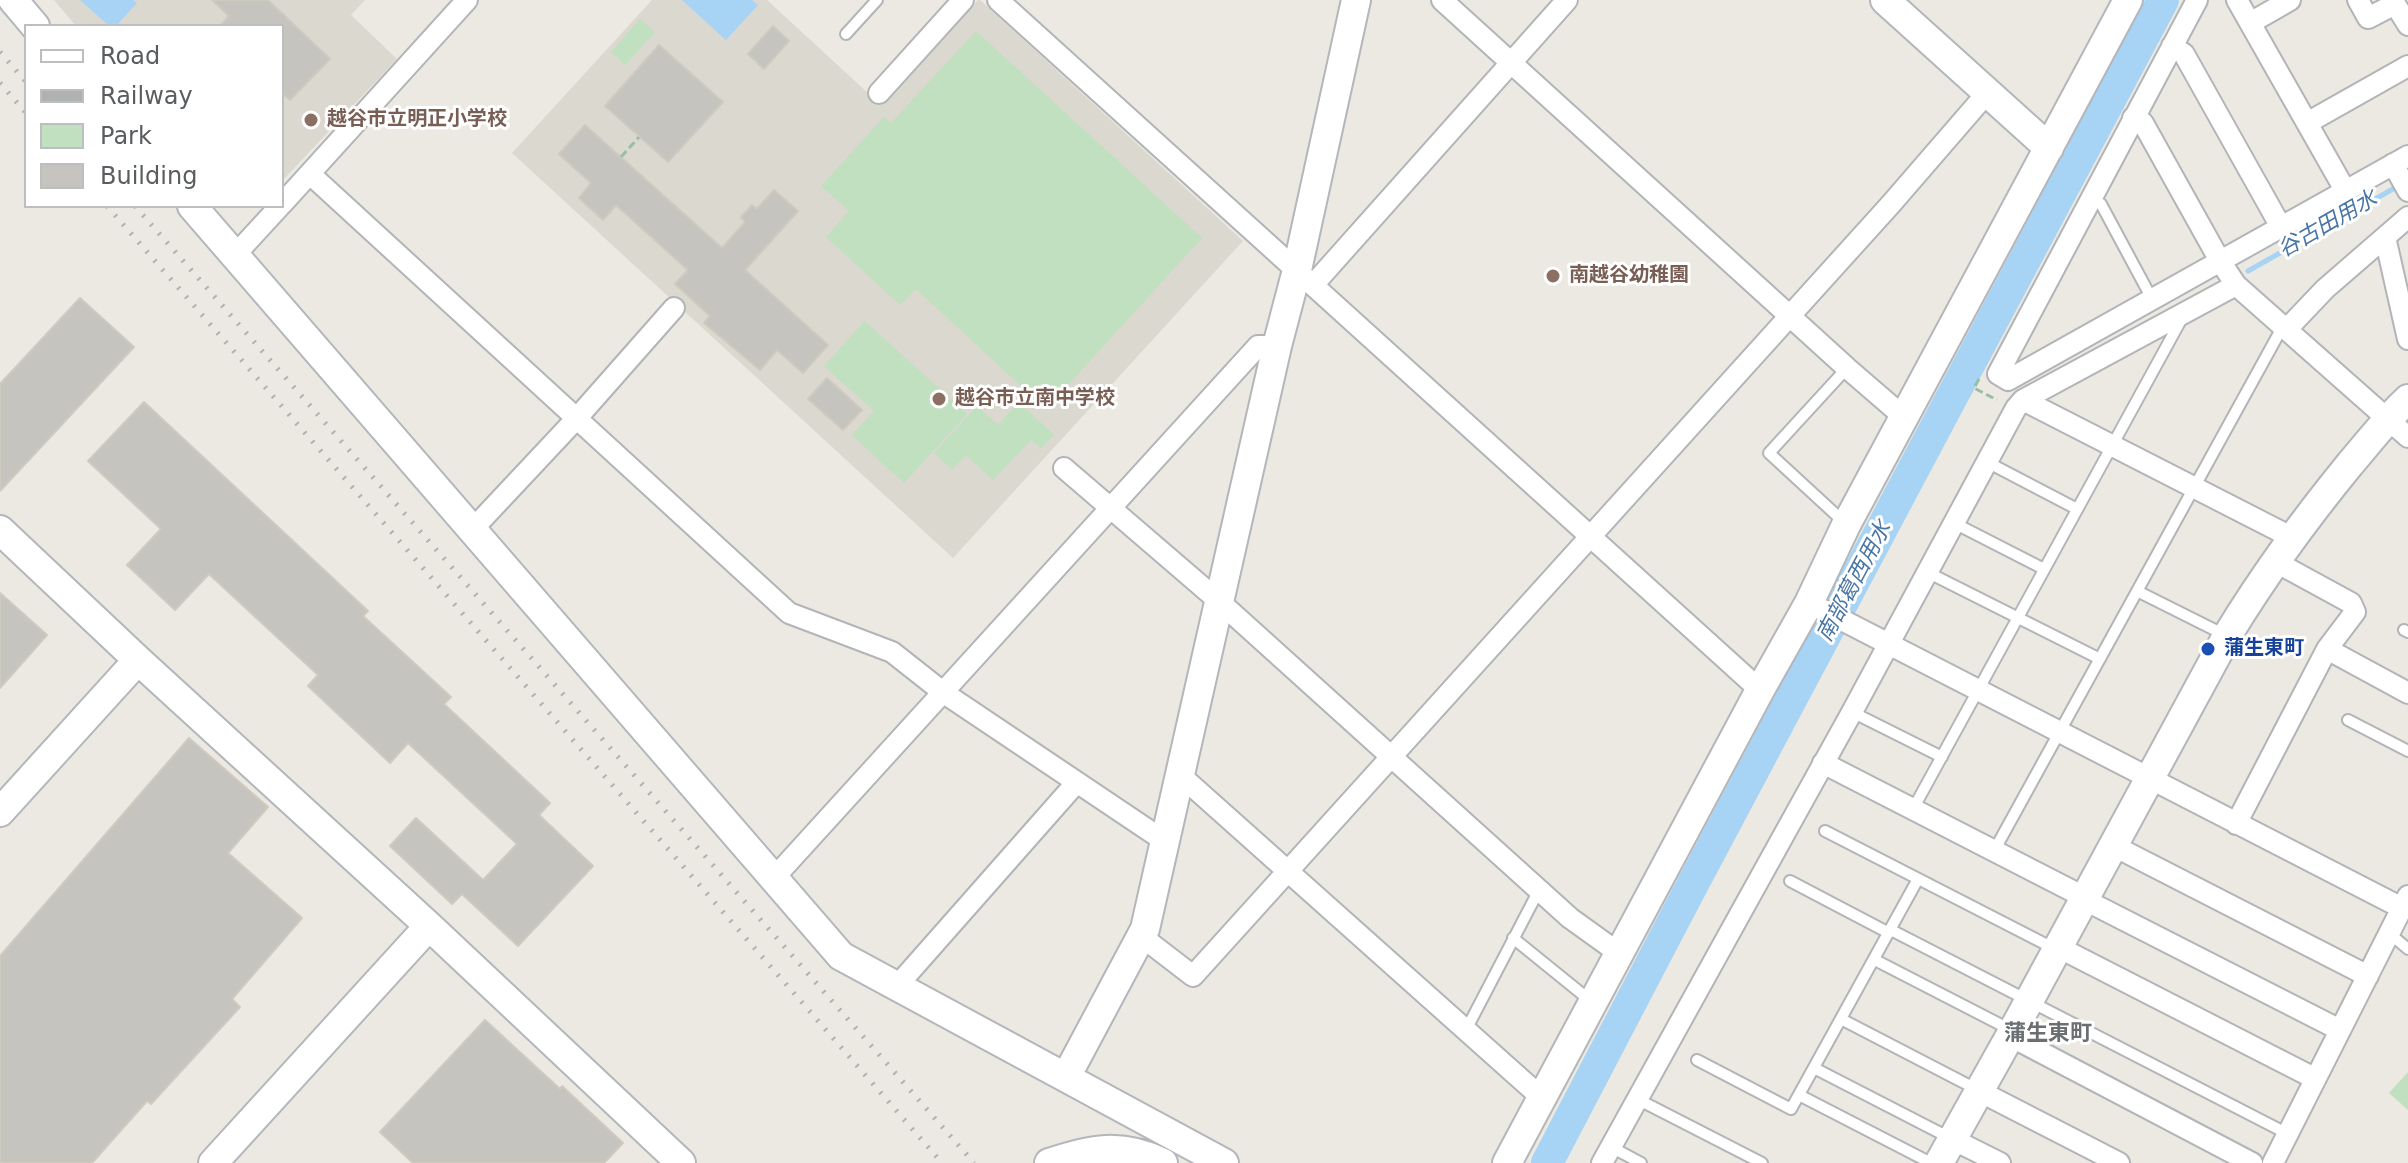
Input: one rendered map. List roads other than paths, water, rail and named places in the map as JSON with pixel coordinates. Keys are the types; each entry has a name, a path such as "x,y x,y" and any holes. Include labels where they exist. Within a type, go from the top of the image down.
{"street":[{"path":"284,202 467,0"},
{"path":"879,93 963,0"},
{"path":"998,0 1760,690"},
{"path":"1066,1077 1145,929 1277,346 1305,278 1356,0"},
{"path":"1442,0 1905,418"},
{"path":"1305,278 1567,0"},
{"path":"1885,0 2049,148"},
{"path":"1507,1163 1760,690 1814,605 1846,525 2128,0"},
{"path":"2197,0 1998,374 2008,380 2400,160 2408,191"},
{"path":"2237,0 2345,190"},
{"path":"2250,23 2290,0"},
{"path":"2358,0 2368,18 2395,4 2408,25"},
{"path":"2172,46 2184,54 2281,227"},
{"path":"2307,123 2408,66"},
{"path":"1141,936 1193,976 1891,204 1987,93"},
{"path":"2133,118 2143,123 2236,285 2398,428"},
{"path":"310,174 789,613 892,652 944,693 1166,842"},
{"path":"194,208 841,956 1224,1163"},
{"path":"235,255 278,208"},
{"path":"2285,328 2367,250 2408,217"},
{"path":"2385,237 2408,339"},
{"path":"1606,1155 1852,712 2016,408 2023,400 2236,285"},
{"path":"471,531 674,308"},
{"path":"773,879 1258,346 1277,346"},
{"path":"2000,1163 1945,1151 2227,636 2291,537 2398,428 2408,399"},
{"path":"2023,400 2291,537"},
{"path":"1064,468 1221,603 1570,918 1620,954"},
{"path":"0,530 681,1163"},
{"path":"2236,824 2327,649 2355,612 2351,603 2274,561"},
{"path":"1814,605 2236,824 2405,902 2273,1163"},
{"path":"2327,649 2408,693"},
{"path":"0,812 138,660"},
{"path":"1823,763 2340,1030"},
{"path":"1180,775 1542,1098"},
{"path":"897,986 1077,782"},
{"path":"2112,845 2368,976"},
{"path":"213,1163 429,926"},
{"path":"2057,948 2314,1078"},
{"path":"2011,1034 2252,1163"},
{"path":"1979,1091 2081,1154 2119,1163"},
{"path":"1049,1163 1093,1150 1120,1149 1163,1163"}],"lane":[{"path":"846,34 877,0"},
{"path":"2090,197 2101,204 2152,299"},
{"path":"1913,809 2185,311"},
{"path":"1994,851 2285,328"},
{"path":"1846,525 1769,453 1847,368"},
{"path":"1986,462 2077,509"},
{"path":"1954,523 2044,569"},
{"path":"1927,572 2100,659"},
{"path":"2137,591 2227,636"},
{"path":"1852,712 1942,757"},
{"path":"2348,720 2408,751"},
{"path":"1825,831 2057,948"},
{"path":"1697,1060 1791,1109 1918,879"},
{"path":"1790,881 2288,1134"},
{"path":"1466,1030 1539,890"},
{"path":"2389,933 2408,949"},
{"path":"1513,938 1594,1003"},
{"path":"1875,960 2011,1034"},
{"path":"1841,1019 1979,1091"},
{"path":"1814,1068 1945,1151"},
{"path":"1799,1095 1931,1163"},
{"path":"1643,1102 1762,1163"},
{"path":"1606,1155 1641,1163"}],"water":[{"path":"80,0 133,0 137,3 118,24 107,24"},
{"path":"682,0 752,0 758,5 726,40"}],"waterway":[{"name":"南部葛西用水","path":"1547,1163 2163,0"},
{"name":"谷古田用水","path":"2248,271 2400,185"}],"railway":[{"path":"0,52 24,80"},
{"path":"0,83 24,111"},
{"path":"109,208 942,1163"},
{"path":"137,208 974,1163"}],"place":[{"name":"越谷市立明正小学校","path":"311,120"},
{"name":"南越谷幼稚園","path":"1553,276"},
{"name":"越谷市立南中学校","path":"939,399"},
{"name":"蒲生東町","path":"2208,649"}],"district":[{"name":"蒲生東町","path":"2048,1034"}]}
